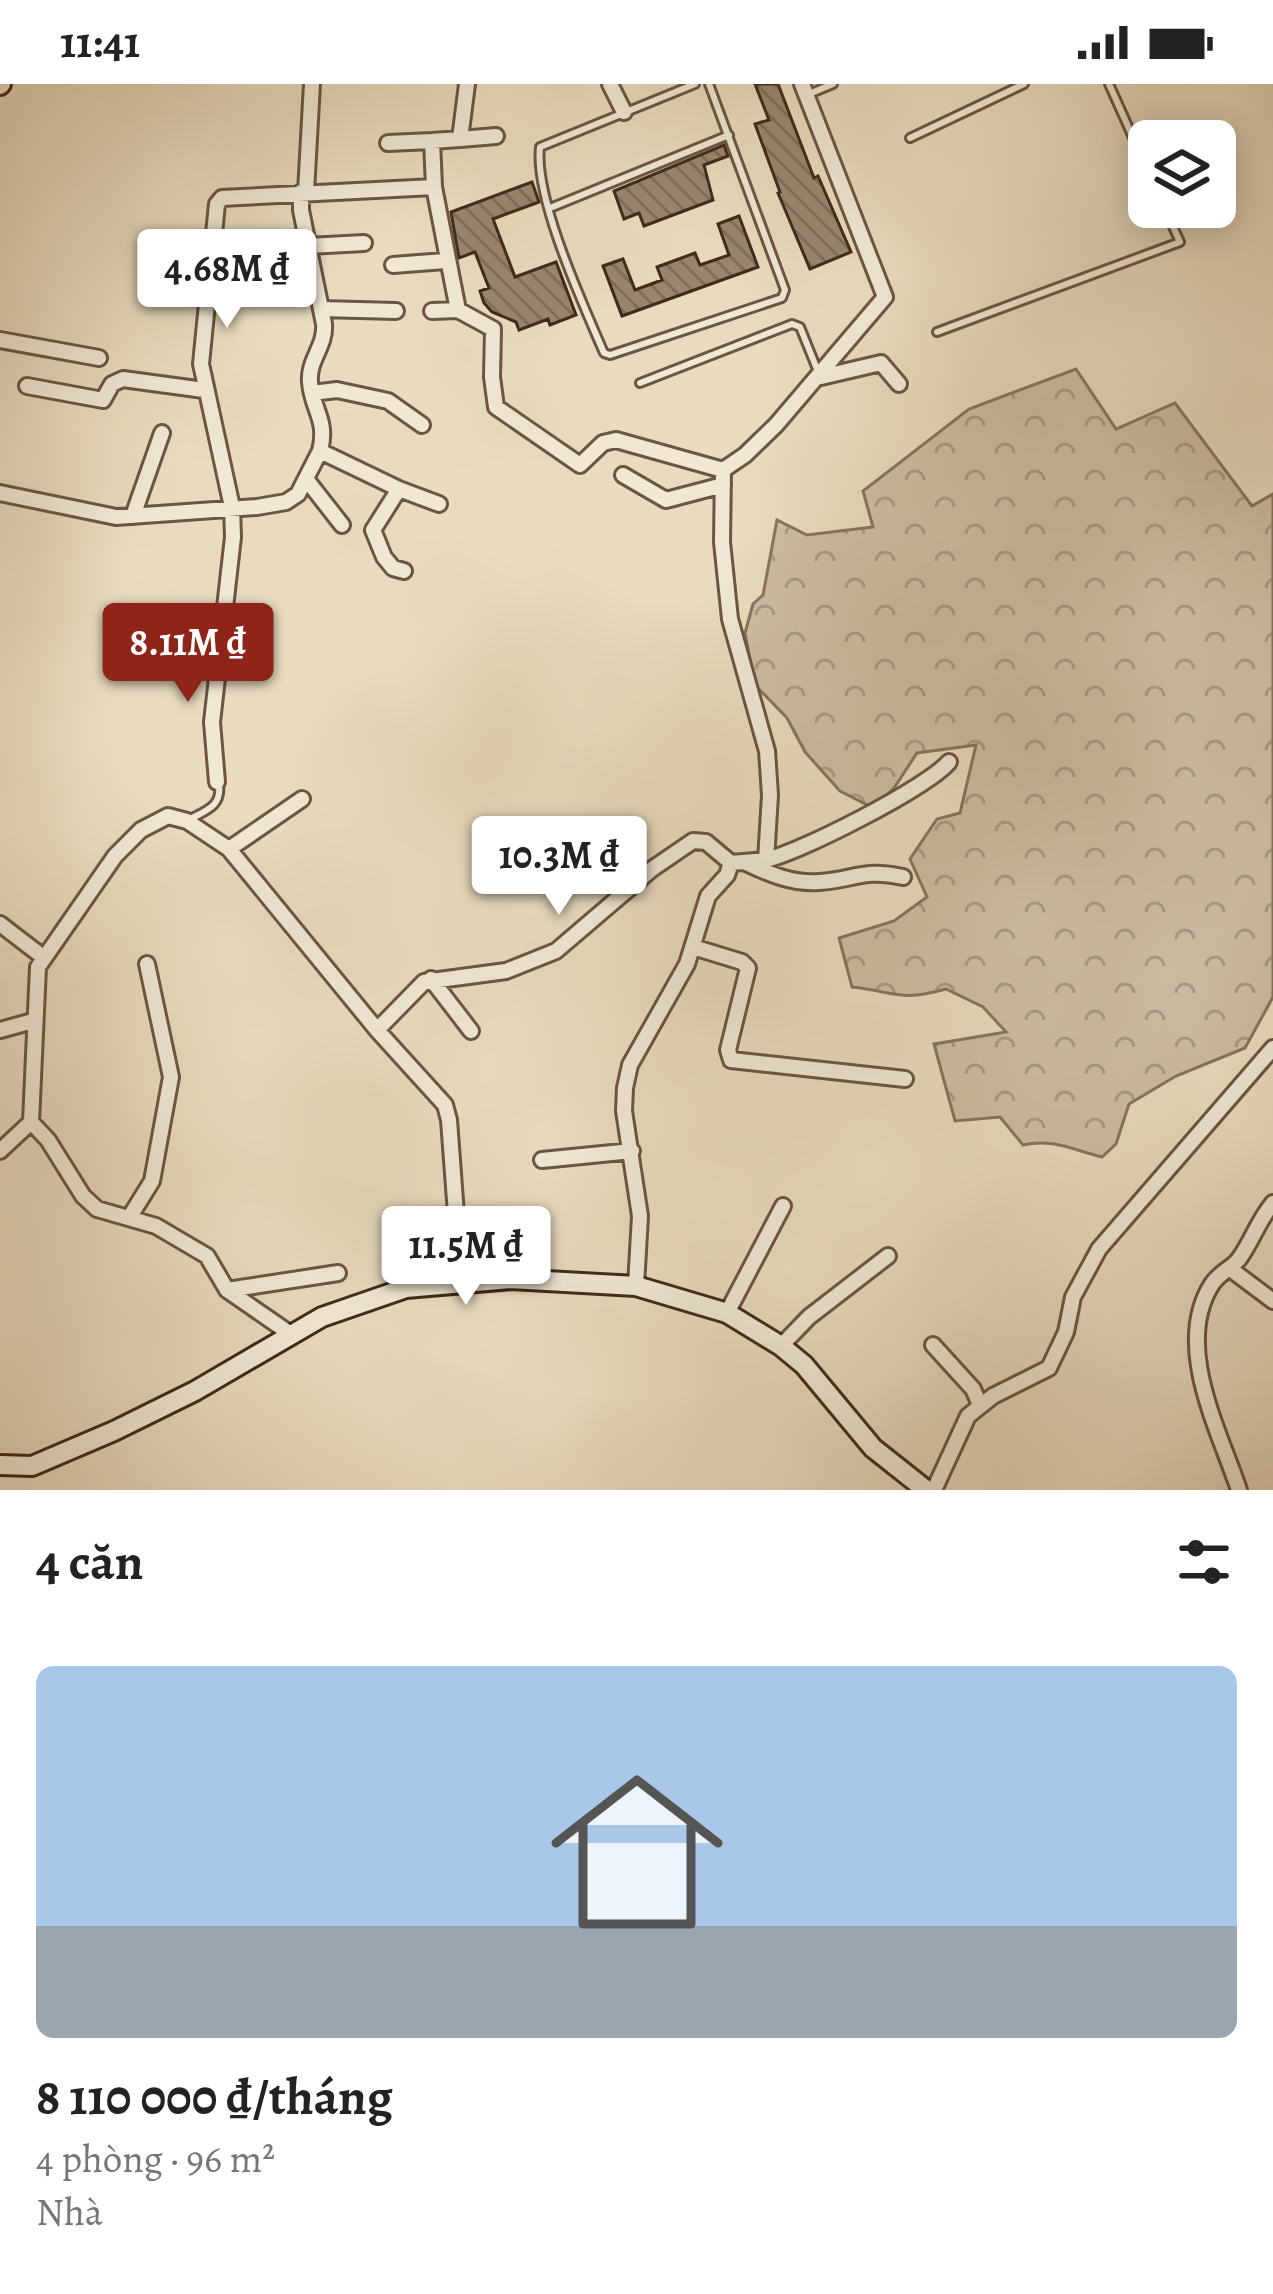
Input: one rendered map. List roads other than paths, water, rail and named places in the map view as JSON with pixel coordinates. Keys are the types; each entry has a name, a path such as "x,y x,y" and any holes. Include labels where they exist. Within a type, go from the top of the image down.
{"main road":[{"path":"0,1465 32,1466 114,1431 195,1391 322,1317 406,1288 511,1279 637,1286 727,1313 804,1365 873,1448 930,1490"}],"street":[{"path":"0,494 78,512 133,516 286,502 298,494 325,433 309,377 326,340 303,192 312,84"},
{"path":"460,139 467,84"},
{"path":"610,84 624,112"},
{"path":"623,475 666,500 723,477 821,377 885,297 804,90"},
{"path":"388,143 496,136"},
{"path":"432,141 445,261 458,310"},
{"path":"218,782 212,722 233,537 232,507 201,364 217,204 222,198 434,187"},
{"path":"308,246 364,243"},
{"path":"393,265 445,261"},
{"path":"321,309 396,311"},
{"path":"432,311 458,310 494,329 496,407 573,462 586,463 603,443 616,440 723,477"},
{"path":"0,340 99,358"},
{"path":"821,377 881,363 899,385"},
{"path":"27,386 104,400 112,384 123,379 204,390"},
{"path":"312,392 337,390 388,401 422,424"},
{"path":"133,516 162,433"},
{"path":"320,451 439,504"},
{"path":"723,477 722,542 730,619 767,752 766,860"},
{"path":"306,479 342,525"},
{"path":"398,489 373,536 394,568 404,571"},
{"path":"637,1286 640,1216 624,1111 631,1065 693,947 700,914 738,863 788,855 879,808 950,762"},
{"path":"229,848 302,799"},
{"path":"292,1335 227,1289 208,1256 156,1226 98,1209 82,1196 31,1121 38,967 115,856 141,830 167,816 187,821 229,848 377,1030 445,1105 461,1281"},
{"path":"377,1030 431,979 506,970 556,951 693,841 706,842 738,863 794,880 819,882 874,871 903,877"},
{"path":"607,854 622,861 639,881"},
{"path":"0,925 43,957"},
{"path":"693,947 748,968 728,1050 731,1060 905,1079"},
{"path":"129,1218 152,1181 171,1077 147,964"},
{"path":"431,979 471,1031"},
{"path":"0,1030 33,1021"},
{"path":"930,1490 968,1416 1048,1368 1066,1332 1073,1297 1099,1249 1273,1048"},
{"path":"0,1151 31,1121"},
{"path":"542,1160 632,1151"},
{"path":"1239,1490 1201,1378 1198,1344 1210,1287 1229,1268 1273,1204"},
{"path":"727,1313 784,1206"},
{"path":"782,1346 809,1317 888,1256"},
{"path":"1229,1268 1273,1301"},
{"path":"227,1289 338,1273"},
{"path":"933,1345 974,1389 980,1405"}],"lane":[{"path":"695,84 541,147 550,208 572,278 604,352 610,355 782,298 784,281 709,84"},
{"path":"804,90 832,84"},
{"path":"910,138 1024,84"},
{"path":"1109,84 1128,126"},
{"path":"550,208 729,135"},
{"path":"937,332 1180,242 1174,228"},
{"path":"640,382 796,324 821,377"},
{"path":"187,821 216,803 218,782"}]}
